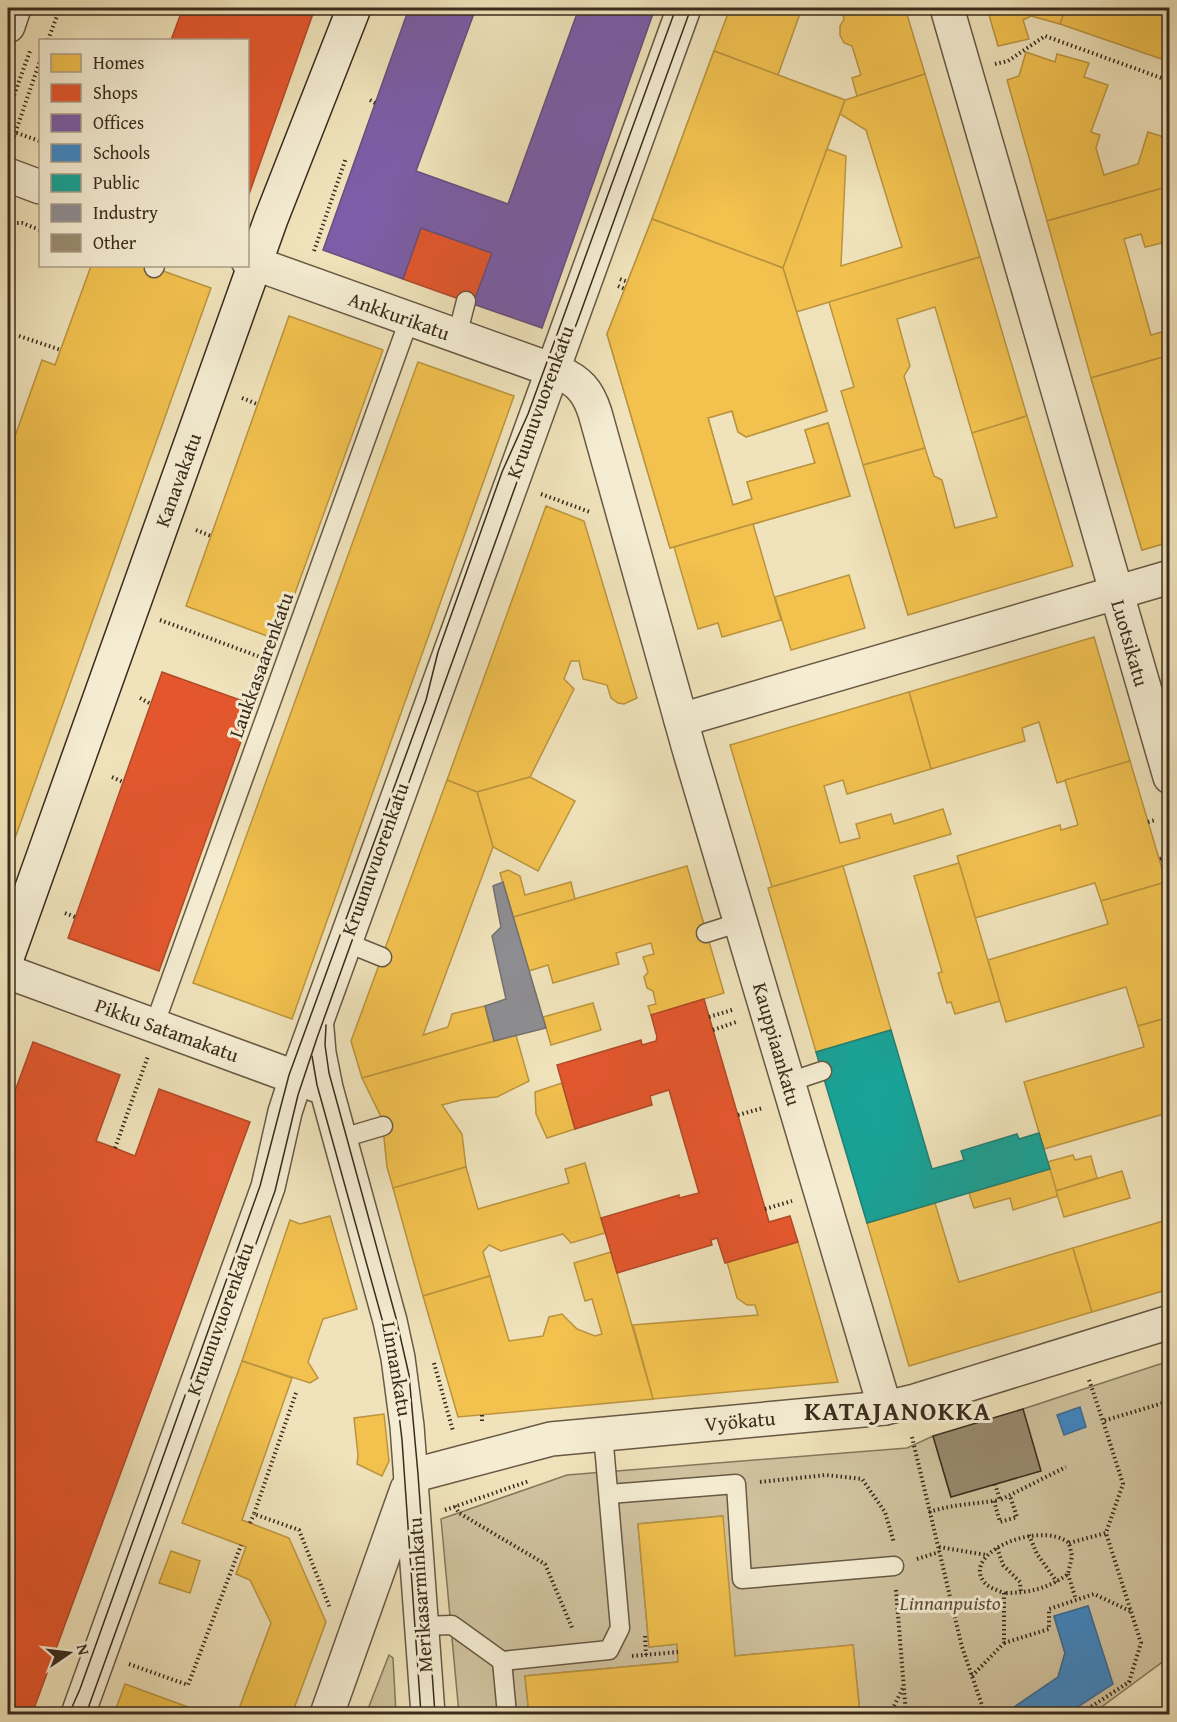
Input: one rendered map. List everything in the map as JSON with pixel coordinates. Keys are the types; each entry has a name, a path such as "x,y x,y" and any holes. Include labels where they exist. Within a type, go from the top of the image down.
{"street":[{"path":"8,26 14,8"},
{"name":"Kanavakatu","path":"8,955 131,610 251,262 354,8"},
{"name":"Kruunuvuorenkatu","path":"78,1714 268,1187 285,1112 296,1077 684,8"},
{"name":"Luotsikatu","path":"947,8 1170,777"},
{"path":"8,175 39,187"},
{"name":"Ankkurikatu","path":"251,262 551,370"},
{"name":"Kauppiaankatu","path":"551,370 579,382 586,391 595,413 681,720 885,1408"},
{"path":"681,720 1170,577"},
{"name":"Pikku Satamakatu","path":"8,972 151,1041 296,1077 326,1088"},
{"name":"Linnankatu","path":"317,1018 318,1046 326,1088 390,1321 398,1358 411,1476 327,1714"},
{"name":"Vyökatu","path":"411,1476 551,1439 885,1408 915,1401 1170,1322"},
{"name":"Merikasarminkatu","path":"411,1476 428,1714"}],"lane":[{"path":"457,336 466,301"},
{"name":"Laukkasaarenkatu","path":"151,1041 409,320"},
{"path":"706,933 741,922"},
{"path":"345,942 382,957"},
{"path":"789,1082 822,1071"},
{"path":"339,1138 383,1126"},
{"path":"422,1626 452,1625 502,1661 609,1650 620,1628 603,1434"},
{"path":"609,1494 736,1485 742,1579 894,1566"},
{"path":"502,1661 507,1714"}],"path":[{"path":"48,39 60,8"},
{"path":"177,8 182,11"},
{"path":"966,73 1008,61 1044,36 1170,81"},
{"path":"8,112 30,49"},
{"path":"8,153 39,64"},
{"path":"370,100 375,103"},
{"path":"8,130 39,141"},
{"path":"314,251 346,158"},
{"path":"8,223 22,224 39,230"},
{"path":"620,279 628,282"},
{"path":"618,286 625,289"},
{"path":"19,336 61,350"},
{"path":"240,397 258,404"},
{"path":"532,490 590,512"},
{"path":"196,530 211,536"},
{"path":"131,610 285,666"},
{"path":"140,698 151,704"},
{"path":"112,777 123,782"},
{"path":"1148,822 1155,820"},
{"path":"1160,859 1166,857"},
{"path":"65,913 75,917"},
{"path":"709,1017 736,1009"},
{"path":"713,1030 740,1021"},
{"path":"115,1148 151,1041"},
{"path":"765,1209 792,1200"},
{"path":"432,1356 472,1500"},
{"path":"1080,1714 1129,1682 1141,1644 1106,1533 1123,1484 1088,1378"},
{"path":"250,1523 296,1393"},
{"path":"1103,1421 1170,1401"},
{"path":"482,1415 482,1421"},
{"path":"912,1437 962,1647 985,1714"},
{"path":"929,1512 960,1503 1000,1500 1066,1467"},
{"path":"995,1484 1000,1500"},
{"path":"994,1501 1000,1522 1017,1517 1011,1496"},
{"path":"455,1506 459,1513 545,1564 583,1653"},
{"path":"254,1515 299,1530 327,1601"},
{"path":"1069,1543 1106,1533"},
{"path":"1029,1535 1037,1554 1057,1582"},
{"path":"1029,1535 1056,1535 1069,1543 1072,1565 1068,1574 1039,1590 1021,1594 1004,1593 989,1586 981,1575 980,1568 987,1555 1029,1535"},
{"path":"131,1665 188,1685 241,1545"},
{"path":"939,1547 987,1555"},
{"path":"998,1548 1003,1565 1020,1582 1021,1594"},
{"path":"1068,1574 1076,1600"},
{"path":"1004,1593 1005,1643"},
{"path":"972,1676 1005,1643 1049,1629 1049,1609 1094,1594 1130,1611"},
{"path":"643,1655 678,1652"},
{"path":"890,1714 904,1686"}],"green space":[{"name":"Linnanpuisto","path":"1169,1361 1169,1657 1092,1714 1067,1714 1112,1683 1088,1606 1054,1617 1065,1653 1058,1677 1004,1714 860,1714 853,1645 735,1656 722,1516 638,1524 649,1647 677,1644 678,1662 525,1676 529,1714 459,1714 441,1519 567,1475 907,1448 933,1436 951,1497 1023,1409"},
{"path":"389,1655 393,1658 396,1714 366,1714"}],"building: Homes":[{"path":"730,8 802,8 778,75 714,51"},
{"path":"841,8 905,8 925,74 857,96 852,78 861,75 852,46 844,43 840,35 840,26 844,19"},
{"path":"987,8 1066,8 1060,24 1031,16 1023,20 1029,39 998,46"},
{"path":"1066,8 1170,8 1170,62 1060,24"},
{"path":"714,51 845,100 783,268 652,219","holes":["773,108 809,121 766,236 730,223"]},
{"path":"714,51 845,100 783,268 652,219"},
{"path":"1026,52 1055,62 1057,54 1089,63 1084,77 1108,85 1091,132 1100,135 1096,148 1104,175 1138,164 1148,132 1170,139 1170,186 1047,221 1007,80 1019,76"},
{"path":"925,74 980,257 796,312 783,268 827,149 846,156 841,266 902,247 866,130 840,114 845,100"},
{"path":"1170,186 1170,241 1145,247 1141,234 1124,239 1151,335 1169,330 1167,318 1170,317 1170,355 1091,378 1047,221"},
{"path":"652,219 783,268 827,411 746,437 738,432 732,411 708,418 733,505 752,499 747,482 815,463 805,430 828,423 850,496 670,548 607,334","holes":["721,270 733,274 738,284 762,294 778,350 762,355 760,345 715,356 720,372 711,374 699,365 693,353 718,292 713,280 714,273"]},
{"path":"652,219 783,268 827,411 746,437 738,432 732,411 708,418 733,505 752,499 747,482 815,463 805,430 828,423 850,496 670,548 607,334"},
{"path":"980,257 1027,416 972,433 935,307 897,319 910,366 904,376 925,448 863,465 841,391 854,387 829,302"},
{"path":"91,267 152,267 211,288 8,858 8,456 42,360 55,365"},
{"path":"289,316 383,350 278,640 186,606"},
{"path":"1170,355 1170,381 1163,383 1170,400 1170,423 1168,424 1170,542 1142,550 1091,378"},
{"path":"1170,355 1170,542 1142,550 1091,378"},
{"path":"418,362 514,396 292,1019 193,983"},
{"path":"1027,416 1073,566 908,615 863,465 925,448 934,476 942,480 955,528 997,517 972,433"},
{"path":"546,506 584,521 637,698 624,704 618,703 611,698 607,685 583,679 579,661 571,661 564,679 574,689 530,777 477,792 447,780"},
{"path":"753,524 781,620 722,637 718,623 698,629 674,547"},
{"path":"849,575 865,628 791,650 775,597"},
{"path":"1094,637 1130,761 1057,783 1039,722 1022,728 1025,741 931,769 909,692"},
{"path":"909,692 931,769 847,794 843,780 824,786 840,843 860,838 856,824 891,814 894,824 943,809 951,834 772,887 730,745"},
{"path":"1130,761 1166,882 1101,901 1095,883 975,918 957,856 1060,825 1061,830 1078,825 1065,780"},
{"path":"530,777 575,801 538,871 493,847 477,792"},
{"path":"447,780 477,792 493,847 423,1035 448,1027 452,1014 485,1006 494,1041 362,1078 351,1041"},
{"path":"959,863 1000,1001 955,1014 951,1002 947,1003 938,973 942,972 914,876"},
{"path":"687,866 724,993 651,1015 648,1006 656,1004 653,991 647,988 644,977 648,972 643,957 654,954 651,943 616,953 619,964 553,983 548,965 529,971 513,917"},
{"path":"843,866 891,1030 816,1052 768,888"},
{"path":"508,870 520,876 525,895 571,882 575,899 513,917 500,873"},
{"path":"1166,882 1170,893 1170,1017 1138,1026 1126,987 1006,1022 988,960 1108,924 1101,901"},
{"path":"593,1003 601,1030 551,1045 543,1017"},
{"path":"1170,1017 1170,1132 1164,1114 1044,1149 1024,1082 1144,1047 1138,1026"},
{"path":"516,1035 529,1081 497,1097 461,1100 442,1105 462,1134 466,1167 393,1188 387,1167 382,1119 362,1078"},
{"path":"562,1083 575,1129 547,1138 536,1114 535,1092"},
{"path":"1073,1155 1075,1160 1091,1156 1097,1178 1056,1191 1047,1162"},
{"path":"585,1163 605,1233 571,1243 563,1234 501,1251 489,1245 483,1252 490,1276 423,1296 393,1188 466,1167 478,1209 569,1183 565,1169"},
{"path":"1050,1169 1058,1196 1013,1210 1010,1198 974,1208 969,1193"},
{"path":"1122,1171 1130,1198 1064,1217 1056,1191"},
{"path":"935,1203 959,1282 1073,1248 1092,1312 909,1366 867,1223"},
{"path":"330,1216 357,1309 323,1319 308,1362 318,1378 310,1383 242,1361 290,1220 300,1224"},
{"path":"1170,1219 1170,1289 1092,1312 1073,1248"},
{"path":"798,1242 838,1382 653,1399 633,1325 758,1315 755,1305 747,1305 737,1298 727,1262"},
{"path":"611,1252 653,1399 458,1417 423,1296 490,1276 509,1341 543,1336 549,1317 562,1314 577,1329 595,1336 602,1334 592,1299 585,1301 574,1263"},
{"path":"242,1361 292,1378 242,1520 289,1538 326,1622 292,1714 237,1714 271,1623 250,1580 236,1574 246,1547 182,1523"},
{"path":"384,1414 389,1461 382,1476 357,1464 354,1418"},
{"path":"723,1516 735,1656 853,1645 860,1714 529,1714 525,1676 678,1662 677,1644 649,1647 638,1524"},
{"path":"171,1551 200,1561 190,1593 159,1583"},
{"path":"125,1684 207,1714 114,1714"}],"building: Shops":[{"path":"183,8 315,8 249,194 249,39 171,39"},
{"path":"421,228 492,253 473,304 403,279"},
{"path":"162,672 254,705 159,971 68,938"},
{"path":"704,999 769,1222 790,1216 798,1242 725,1263 717,1238 711,1240 712,1245 617,1273 601,1218 679,1195 679,1198 699,1193 669,1090 650,1096 652,1105 575,1129 557,1065 641,1040 642,1045 656,1041 651,1015"},
{"path":"33,1042 120,1075 96,1141 135,1156 159,1089 250,1122 32,1714 8,1714 8,1110"}],"building: Offices":[{"path":"409,8 476,8 416,171 508,204 579,8 655,8 542,328 473,304 492,253 421,228 403,279 323,250"}],"building: Schools":[{"path":"1080,1407 1086,1427 1064,1435 1057,1415"},
{"path":"1088,1606 1113,1684 1067,1714 1004,1714 1058,1677 1065,1653 1054,1616"}],"building: Public":[{"path":"891,1030 932,1169 964,1160 961,1151 1017,1134 1019,1139 1039,1133 1050,1169 867,1223 816,1052"}],"building: Industry":[{"path":"503,882 546,1028 494,1041 485,1006 506,999 492,936 501,927 493,886"}],"building: Other":[{"path":"1023,1409 1041,1471 951,1497 933,1436"}],"tram line":[{"path":"69,1714 80,1689 260,1186 289,1075 426,700 438,652 502,472 528,414 676,8"},
{"path":"86,1714 275,1191 298,1095 317,1038 518,479 691,8"},
{"path":"326,1025 325,1045 329,1073 396,1318 409,1375 435,1714"},
{"path":"312,1056 317,1085 382,1319 394,1372 402,1440 421,1714"}],"district":[{"name":"KATAJANOKKA","path":"898,1411"}]}
